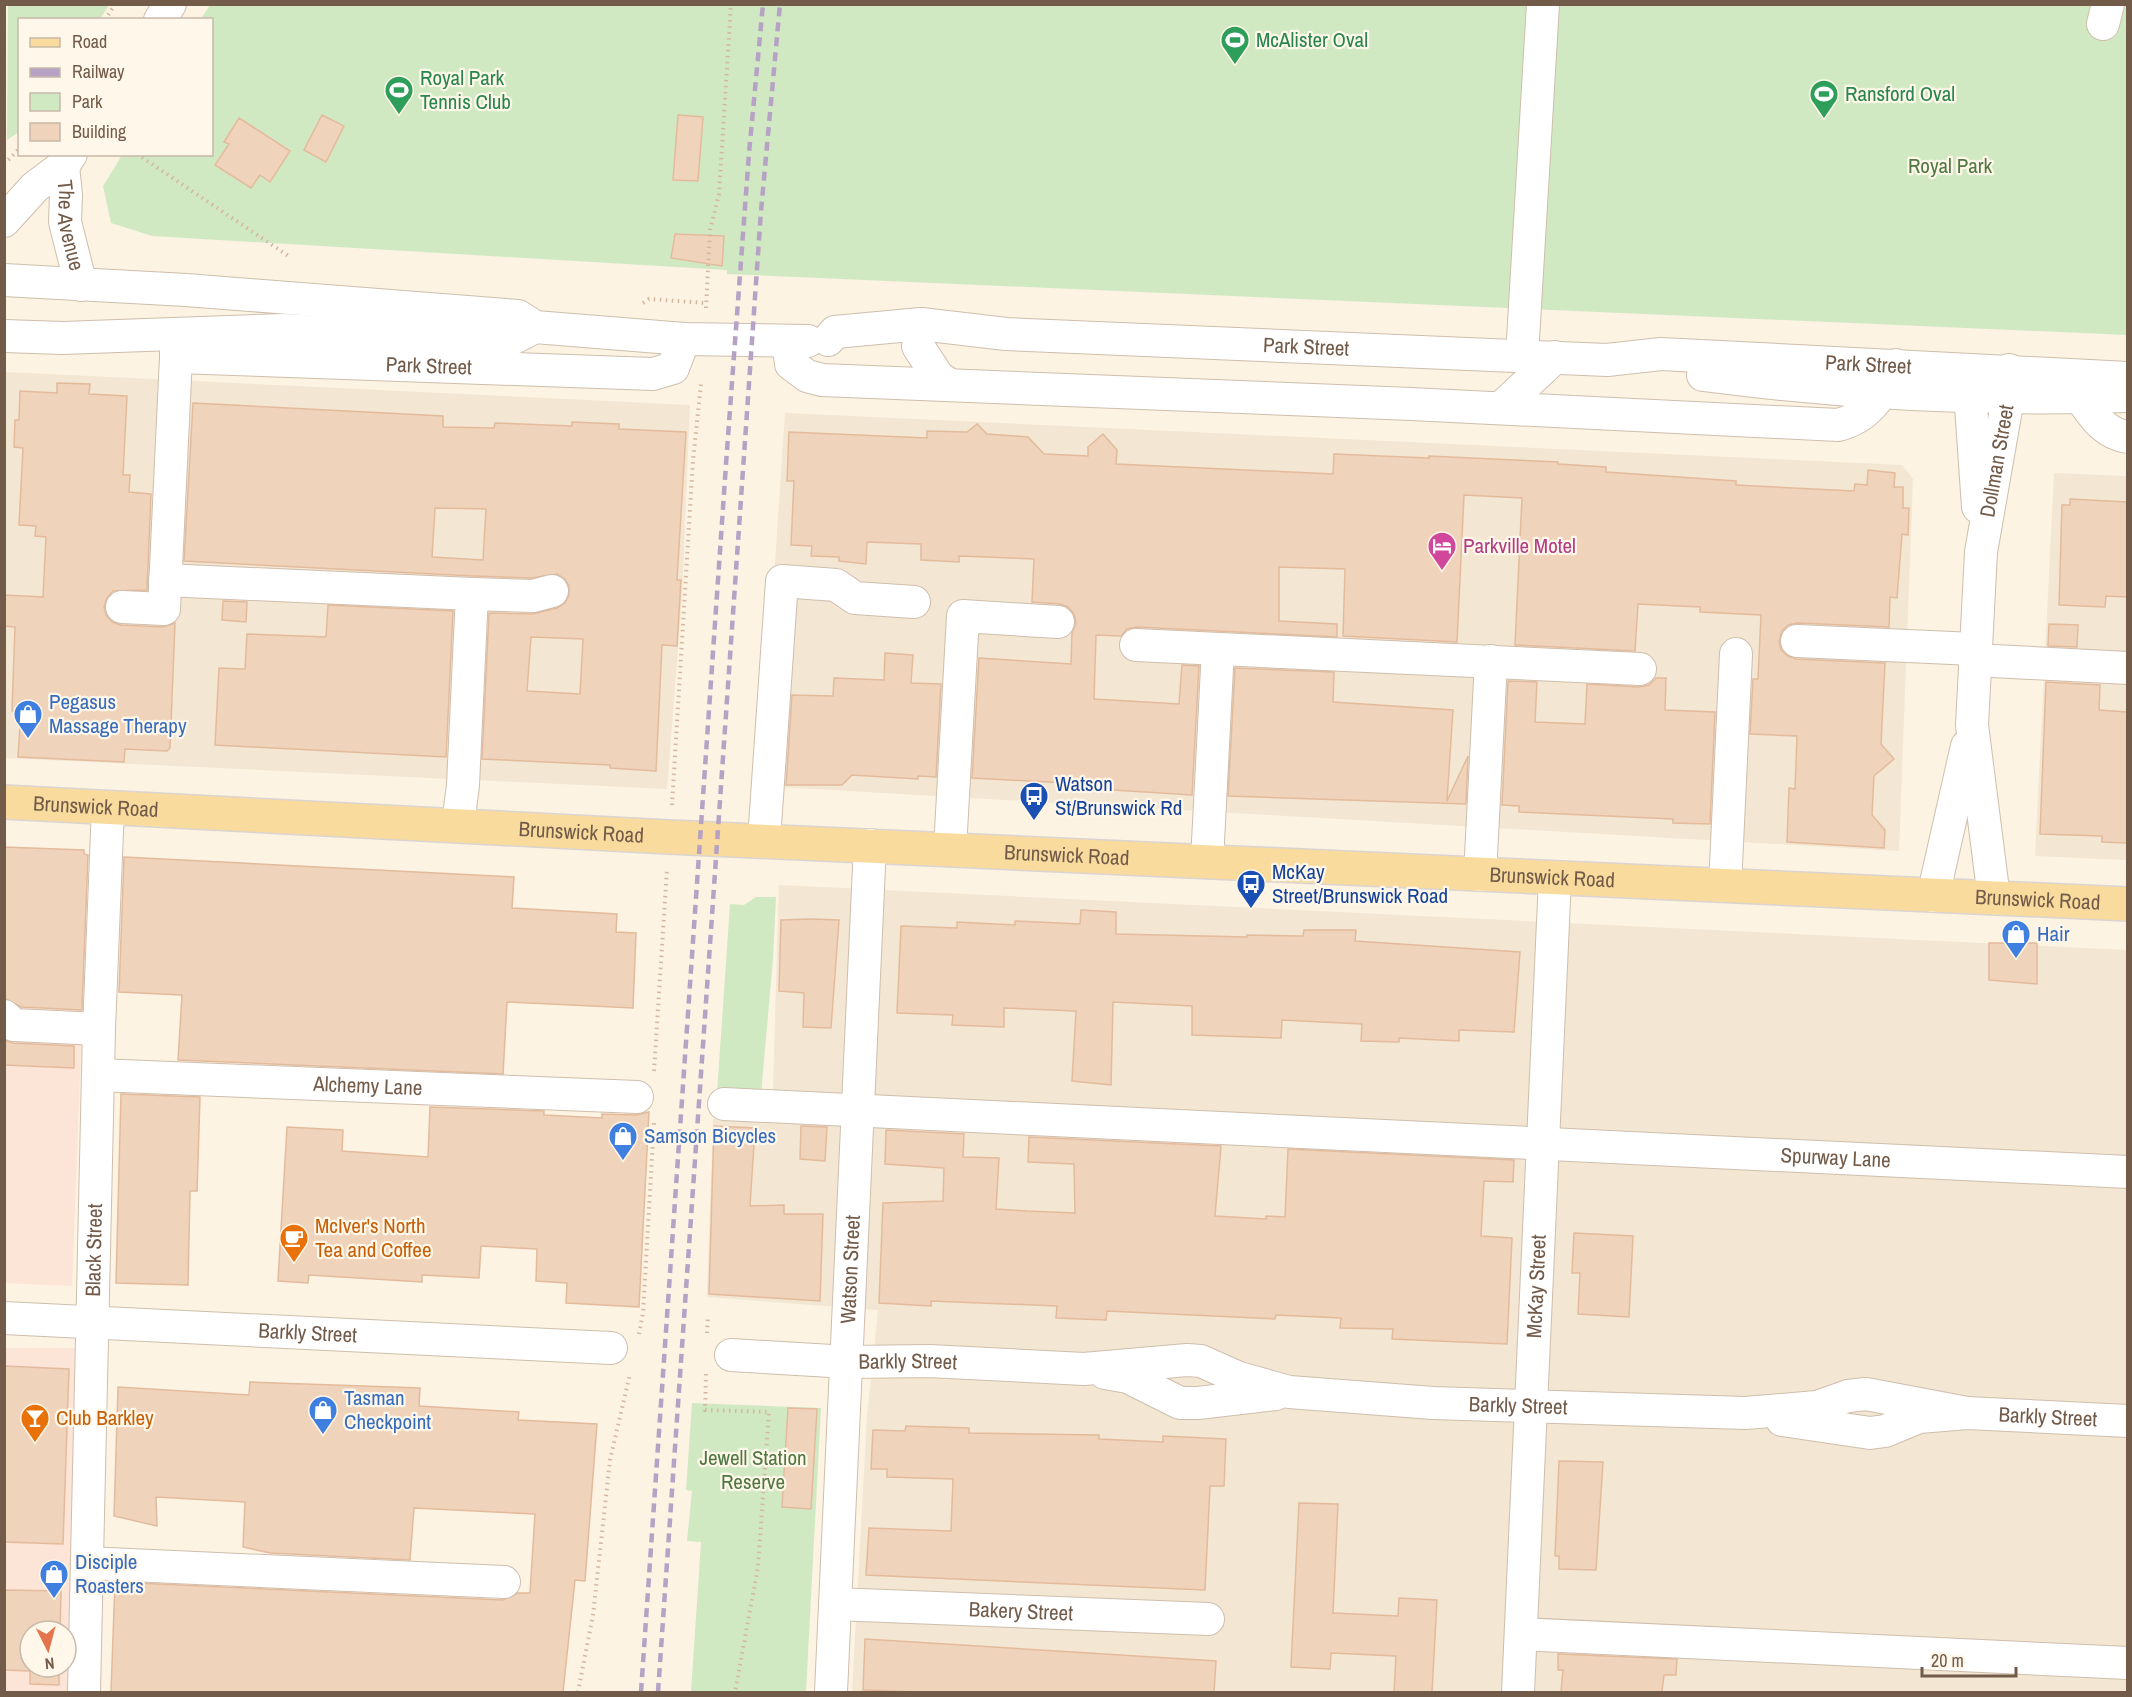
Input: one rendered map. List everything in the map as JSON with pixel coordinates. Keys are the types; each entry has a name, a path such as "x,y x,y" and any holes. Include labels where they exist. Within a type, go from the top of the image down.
{"main road":[{"name":"Brunswick Road","path":"4,802 1480,875 2127,904"}],"street":[{"path":"161,18 170,4"},
{"path":"1522,356 1543,4"},
{"name":"The Avenue","path":"4,221 35,187 67,160"},
{"name":"The Avenue","path":"67,160 65,222 81,285"},
{"name":"Park Street","path":"4,280 186,290 518,316 535,327 684,339 788,342 828,340 841,351 918,346 1006,334"},
{"name":"Park Street","path":"828,340 835,332 906,324 933,324 1006,334 1607,360 1660,370 1782,385 1889,379 2008,384 2127,378"},
{"name":"Park Street","path":"176,345 283,330 508,341 535,327"},
{"name":"Park Street","path":"4,336 653,374 673,368 684,339"},
{"path":"788,342 792,364 807,376 817,379 1501,408 1838,425 1854,421 1866,412 1889,379"},
{"path":"122,607 164,609 176,345"},
{"path":"918,346 938,376 950,385"},
{"path":"1501,408 1555,357"},
{"name":"Dollman Street","path":"1969,383 1981,552"},
{"name":"Park Street","path":"2008,384 2080,397 2127,396"},
{"name":"Dollman Street","path":"1994,898 1972,725 1981,552 2008,384"},
{"path":"2080,397 2098,421 2109,431 2127,437"},
{"path":"165,580 533,596 552,591"},
{"path":"764,840 782,582 836,585 855,598 914,602"},
{"path":"458,825 463,785 472,594"},
{"path":"950,849 963,616 1058,622"},
{"path":"1797,641 2127,668"},
{"path":"1136,645 1640,669"},
{"path":"1208,861 1218,649"},
{"path":"1725,886 1736,654"},
{"path":"1480,875 1491,662"},
{"name":"Dollman Street","path":"1934,896 1972,725"},
{"name":"Black Street","path":"84,1692 99,1029 108,807"},
{"name":"Watson Street","path":"831,1692 848,1362 870,845"},
{"name":"McKay Street","path":"1518,1692 1556,878"},
{"path":"4,1016 14,1025 99,1029"},
{"name":"Alchemy Lane","path":"98,1075 638,1097"},
{"name":"Spurway Lane","path":"724,1104 2127,1172"},
{"name":"Barkly Street","path":"4,1318 611,1348"},
{"name":"Barkly Street","path":"715,1353 848,1362 929,1361 1084,1369 1201,1361 1239,1378 1289,1392"},
{"name":"Barkly Street","path":"1084,1369 1128,1377 1180,1402 1233,1400 1289,1392 1533,1407 1746,1413 1843,1431 1870,1433 1885,1431 1919,1417 1967,1413 2127,1421"},
{"path":"87,1563 504,1582"},
{"name":"Bakery Street","path":"835,1604 1208,1618"},
{"path":"1521,1634 2127,1663"}],"path":[{"path":"106,18 115,4"},
{"path":"4,164 18,150"},
{"path":"139,156 290,257"},
{"path":"708,1317 715,1353 705,1410 769,1412 758,1567 735,1692"}],"shaded area":[{"path":"5,372 690,405 682,597 667,789 5,758"},
{"path":"785,413 1902,465 1913,479 1899,851 760,786"},
{"path":"2054,473 2127,476 2127,860 2035,856"},
{"path":"5,847 84,850 82,1023 72,1286 5,1283"},
{"path":"779,885 2127,950 2127,1692 852,1692 867,1417 878,1310 707,1297 713,1119 772,1121"},
{"path":"5,1348 77,1348 72,1619 18,1619 18,1679 71,1679 71,1692 5,1692"}],"green space":[{"path":"8,5 109,5 101,18 18,18 18,133 7,140"},
{"name":"Royal Park","path":"210,5 2127,5 2127,335 727,274 727,270 152,236 111,223 103,186 121,156 213,156 213,18 202,18"},
{"path":"756,897 776,897 761,1094 717,1093 730,904 744,905"},
{"name":"Jewell Station Reserve","path":"692,1403 821,1408 806,1692 691,1692 701,1542 687,1541 692,1491 686,1490"}],"building":[{"path":"322,115 344,126 326,162 304,150"},
{"path":"678,115 703,117 698,181 673,180"},
{"path":"239,118 290,151 270,182 260,175 251,188 215,165 229,144 224,142"},
{"path":"675,234 724,236 722,266 671,258"},
{"path":"57,383 90,384 89,394 127,396 123,475 130,475 129,492 151,494 147,590 113,591 104,607 106,615 112,622 121,625 163,627 175,623 170,748 167,751 125,749 124,762 18,757 21,711 12,711 15,627 4,626 4,595 43,597 46,537 35,536 36,526 19,525 23,448 14,447 15,420 19,420 20,391 57,393"},
{"path":"193,403 443,416 443,427 494,428 495,423 572,426 572,422 619,424 619,429 686,432 677,580 681,580 677,646 662,645 656,771 610,768 610,765 482,759 489,613 533,614 557,608 565,603 569,595 569,586 565,579 557,574 531,578 473,576 184,561","holes":["435,508 486,509 483,560 432,557","531,637 583,639 580,694 527,691"]},
{"path":"977,424 987,434 1028,437 1044,454 1088,456 1088,447 1103,434 1117,450 1116,464 1333,474 1334,454 1429,458 1429,456 1558,462 1558,464 1606,467 1606,472 1736,481 1736,485 1854,491 1855,484 1867,485 1868,470 1895,473 1894,487 1903,487 1903,508 1909,508 1908,535 1902,534 1897,598 1890,597 1889,627 1797,623 1788,625 1782,631 1779,641 1781,650 1796,659 1885,663 1881,744 1894,759 1874,776 1872,815 1885,830 1884,848 1787,842 1789,788 1795,789 1797,736 1750,734 1753,679 1758,679 1761,615 1700,612 1700,607 1638,604 1635,651 1515,645 1522,498 1464,495 1457,642 1343,636 1345,569 1279,567 1279,621 1337,624 1337,637 1137,627 1127,629 1121,636 1096,635 1094,699 1179,704 1182,665 1199,666 1192,795 1066,787 1066,783 972,778 979,658 1071,664 1072,633 1076,623 1074,614 1068,607 1060,604 1032,602 1034,559 959,556 959,562 921,560 921,544 867,542 866,564 839,561 839,557 811,556 812,546 791,545 794,481 787,481 789,432 927,438 927,431 967,432"},
{"path":"2070,499 2127,502 2127,597 2106,596 2105,607 2059,605 2062,505 2070,505"},
{"path":"223,601 247,602 246,622 222,620"},
{"path":"328,605 453,611 446,757 215,745 219,668 245,669 247,634 326,637"},
{"path":"2049,624 2078,625 2077,647 2048,646"},
{"path":"885,653 913,655 911,683 941,684 936,777 918,776 918,779 852,775 842,785 786,785 792,695 833,696 834,678 884,680"},
{"path":"1235,668 1334,672 1333,702 1453,710 1447,801 1468,756 1466,804 1228,796"},
{"path":"1656,678 1666,678 1665,710 1715,712 1710,824 1673,823 1673,819 1519,812 1519,806 1502,805 1508,681 1537,682 1535,722 1585,724 1587,684 1639,687 1649,685"},
{"path":"2046,682 2100,685 2099,710 2127,712 2127,843 2102,842 2102,836 2040,834"},
{"path":"4,847 84,850 84,854 88,855 82,1010 21,1007 4,998"},
{"path":"124,857 514,877 512,908 617,914 616,932 636,933 633,1008 507,1002 503,1074 178,1060 182,995 119,992"},
{"path":"1081,910 1116,912 1116,934 1247,937 1247,935 1303,936 1304,930 1356,930 1355,941 1520,952 1514,1032 1459,1030 1459,1041 1399,1038 1399,1042 1361,1041 1362,1024 1282,1020 1281,1038 1192,1035 1192,1006 1113,1002 1111,1085 1072,1081 1076,1011 1004,1008 1004,1027 952,1025 953,1015 897,1013 901,926 957,928 957,922 1015,925 1015,921 1080,924"},
{"path":"781,920 839,920 831,1028 803,1027 804,993 779,991"},
{"path":"1989,943 2037,943 2037,984 1989,980"},
{"path":"4,1040 13,1043 74,1046 74,1068 4,1065"},
{"path":"121,1094 200,1097 197,1191 190,1191 188,1285 116,1283"},
{"path":"430,1107 544,1111 544,1115 602,1118 602,1114 636,1115 649,1112 639,1307 566,1303 567,1283 536,1281 537,1249 481,1246 479,1278 422,1275 422,1282 309,1275 308,1283 278,1281 287,1127 343,1130 342,1151 428,1157"},
{"path":"714,1126 755,1128 750,1206 784,1205 784,1214 823,1214 820,1301 709,1294"},
{"path":"801,1126 827,1127 825,1161 800,1159"},
{"path":"886,1130 964,1134 963,1157 999,1158 996,1209 1027,1211 1075,1213 1074,1164 1028,1162 1029,1137 1221,1146 1215,1216 1266,1219 1266,1216 1285,1217 1288,1149 1514,1160 1513,1182 1484,1181 1481,1236 1512,1238 1507,1344 1392,1339 1393,1329 1340,1328 1341,1318 1276,1315 1275,1319 1107,1311 1106,1320 1056,1318 1057,1306 931,1301 931,1306 879,1303 883,1203 943,1201 944,1168 885,1164"},
{"path":"1574,1233 1633,1236 1629,1317 1578,1314 1580,1273 1572,1273"},
{"name":"Club Barkley","path":"4,1366 69,1369 63,1544 4,1542"},
{"path":"250,1382 420,1388 419,1406 519,1412 518,1420 597,1424 585,1581 575,1580 563,1692 111,1692 115,1582 503,1600 518,1593 530,1593 535,1514 414,1508 410,1560 270,1553 243,1547 245,1502 156,1497 157,1526 114,1516 118,1387 249,1395"},
{"path":"788,1408 817,1409 811,1509 782,1507"},
{"path":"906,1426 969,1428 969,1433 1099,1435 1099,1439 1163,1442 1163,1436 1226,1439 1224,1486 1210,1486 1205,1590 866,1575 869,1528 951,1531 953,1479 887,1477 887,1469 871,1469 873,1430 905,1431"},
{"path":"1559,1461 1603,1462 1596,1570 1559,1569 1559,1556 1555,1556"},
{"path":"1299,1503 1338,1504 1333,1613 1398,1616 1399,1598 1437,1600 1432,1692 1394,1692 1396,1656 1331,1653 1330,1669 1291,1667"},
{"path":"4,1590 61,1591 60,1619 18,1619 18,1671 4,1670"},
{"path":"865,1639 1216,1661 1214,1692 863,1690"},
{"path":"1558,1654 1677,1659 1676,1675 1664,1675 1662,1692 1561,1692 1563,1670 1558,1670"},
{"path":"30,1679 59,1679 59,1685 30,1684"}],"railway":[{"path":"641,1692 727,450 749,153 763,4"},
{"path":"658,1692 761,211 780,4"}],"place":[{"name":"McAlister Oval","path":"1235,66"},
{"name":"Royal Park Tennis Club","path":"399,116"},
{"name":"Ransford Oval","path":"1824,120"},
{"name":"Parkville Motel","path":"1442,572"},
{"name":"Pegasus Massage Therapy","path":"28,740"},
{"name":"Watson St/Brunswick Rd","path":"1034,822"},
{"name":"McKay Street/Brunswick Road","path":"1251,910"},
{"name":"Hair","path":"2016,960"},
{"name":"Samson Bicycles","path":"623,1162"},
{"name":"McIver's North Tea and Coffee","path":"294,1264"},
{"name":"Tasman Checkpoint","path":"323,1436"},
{"name":"Club Barkley","path":"35,1444"},
{"name":"Disciple Roasters","path":"54,1600"}]}
